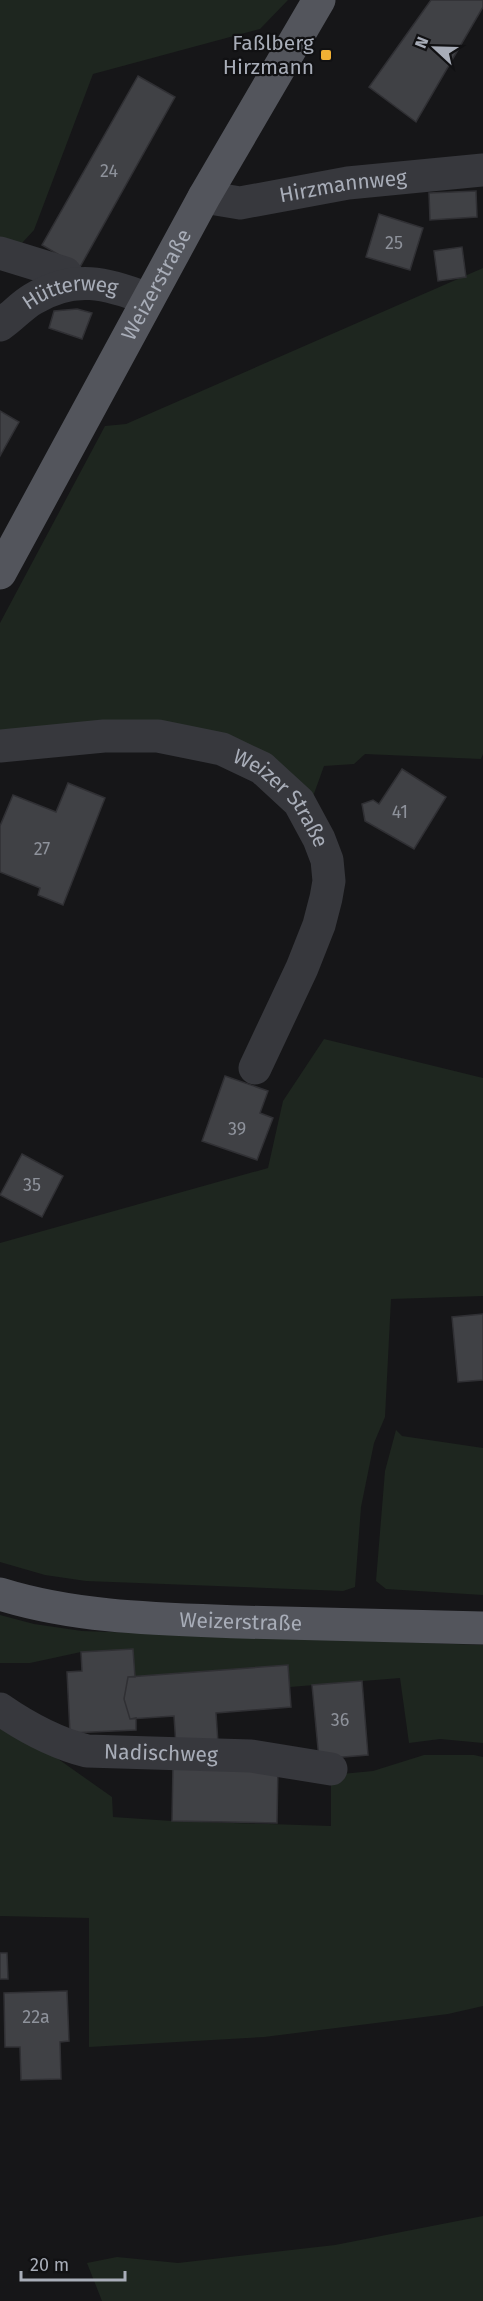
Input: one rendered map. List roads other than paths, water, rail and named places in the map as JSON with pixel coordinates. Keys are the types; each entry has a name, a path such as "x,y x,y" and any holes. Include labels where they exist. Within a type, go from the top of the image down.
{"main road":[{"name":"Weizerstraße","path":"0,573 204,197 319,0"},
{"name":"Weizerstraße","path":"0,1594 32,1604 102,1614 213,1621 483,1628"}],"street":[{"name":"Hirzmannweg","path":"204,197 240,203 348,183 483,170"},
{"path":"0,253 65,273 73,284"},
{"name":"Hütterweg","path":"0,325 31,300 52,289 73,284 94,283 119,287 148,299"},
{"name":"Weizer Straße","path":"0,746 104,736 158,736 222,749 262,768 299,802 319,839 327,860 329,881 319,925 302,968 255,1068"},
{"name":"Nadischweg","path":"0,1709 68,1746 87,1751 250,1756 331,1769"}],"place":[{"name":"Faßlberg Hirzmann","path":"326,55"}]}
